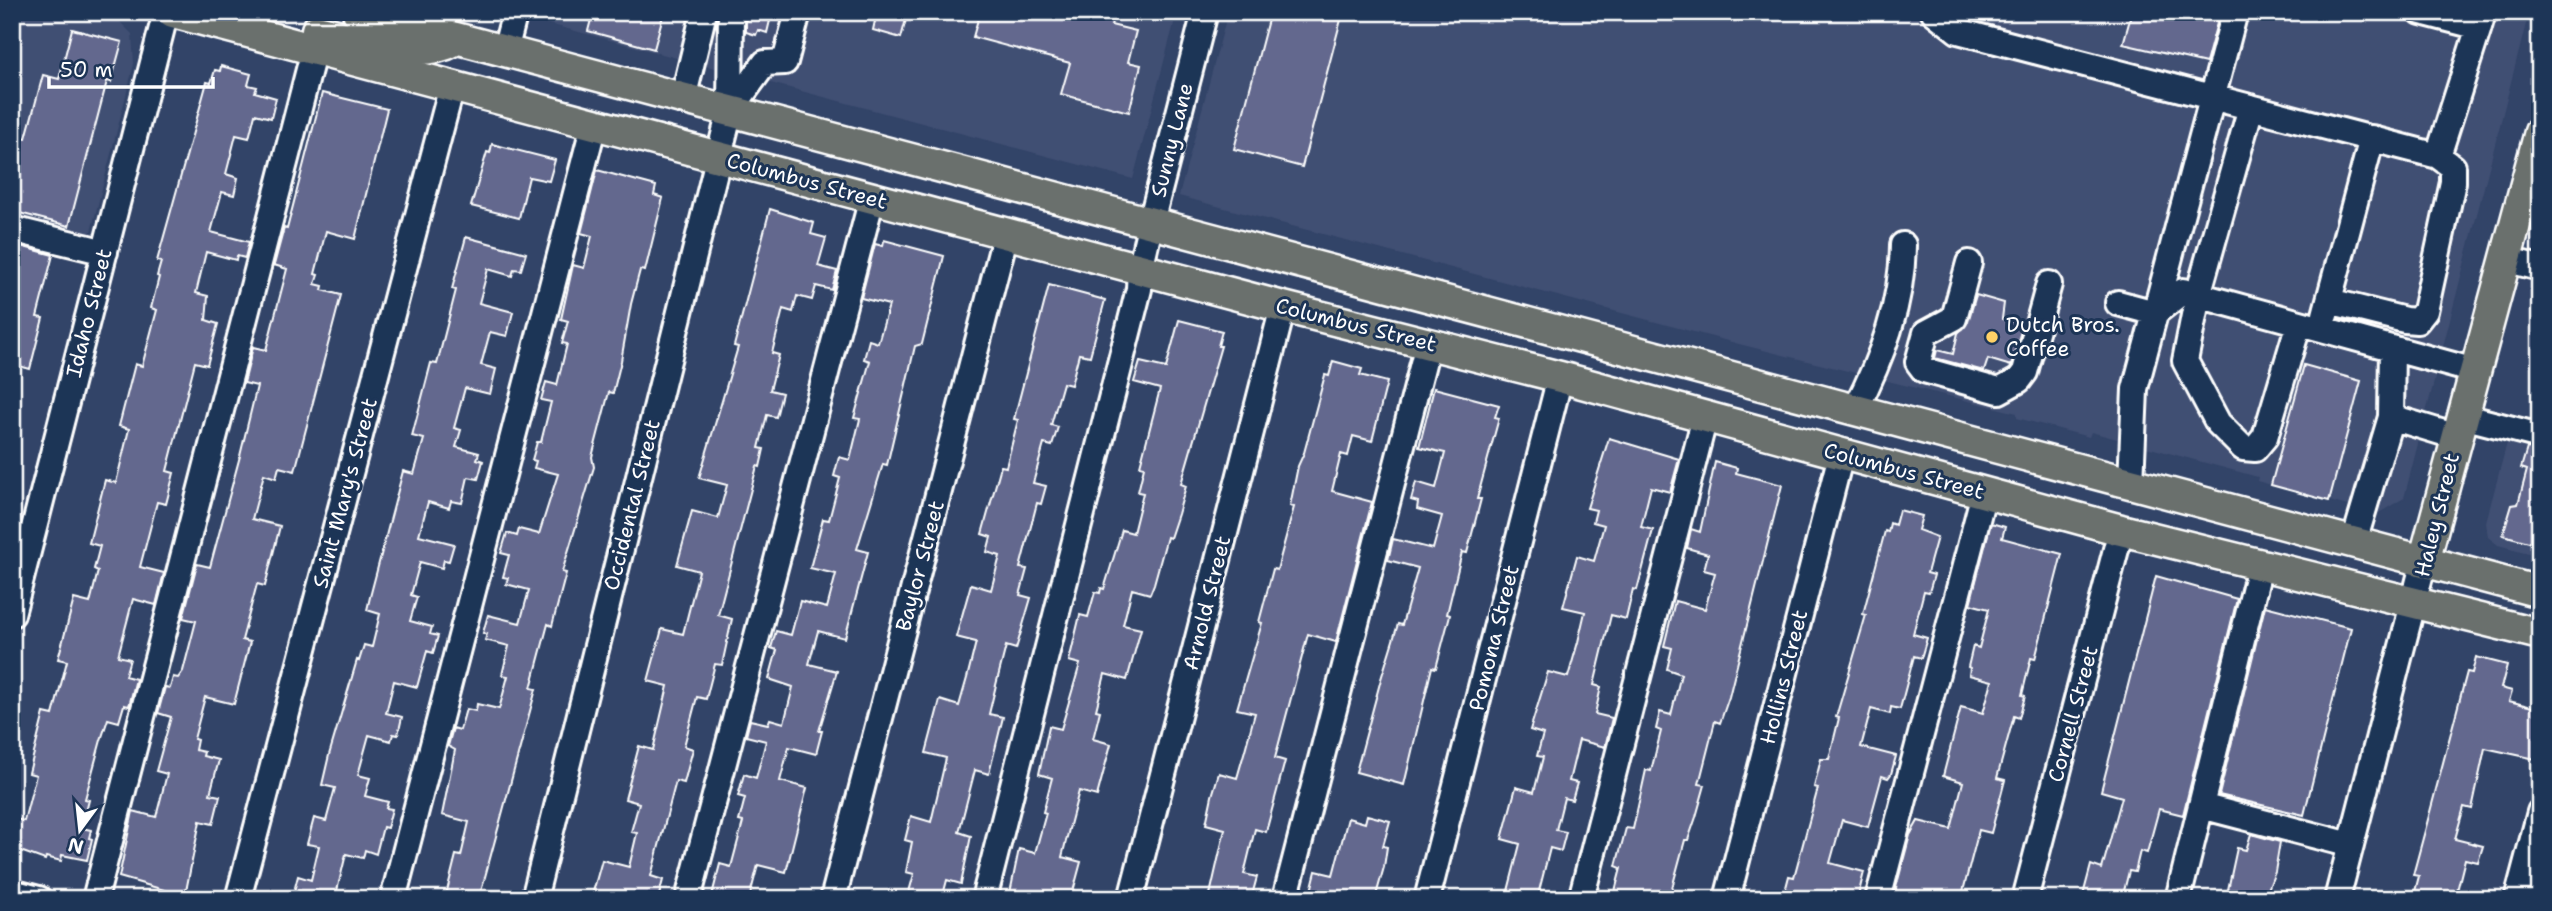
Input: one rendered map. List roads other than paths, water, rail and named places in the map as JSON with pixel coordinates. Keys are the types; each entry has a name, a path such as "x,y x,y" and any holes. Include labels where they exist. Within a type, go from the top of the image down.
{"main road":[{"name":"Columbus Street","path":"173,12 1283,307 1560,377 2122,530 2540,634"},
{"path":"358,12 2540,592"},
{"path":"235,29 264,20 416,49 441,48 456,38"},
{"name":"Haley Street","path":"2424,561 2540,132"},
{"path":"1560,377 1567,333"},
{"path":"1841,455 1855,410"},
{"path":"2122,530 2132,483"}],"street":[{"name":"Idaho Street","path":"12,614 166,12"},
{"path":"505,51 515,12"},
{"path":"684,99 704,12"},
{"path":"730,111 731,12"},
{"path":"731,54 765,63 785,62 798,12"},
{"name":"Sunny Lane","path":"984,899 1139,289 1140,269 1151,222 1205,12"},
{"path":"1934,12 1958,31 2438,156 2453,167 2453,182 2425,311 2417,321 2329,301"},
{"path":"2132,483 2135,389 2235,12"},
{"path":"2421,12 2481,20 2438,156"},
{"path":"95,899 314,50"},
{"path":"730,111 765,63"},
{"name":"Saint Mary's Street","path":"238,899 452,86"},
{"path":"2251,107 2198,295 2185,361 2218,424 2243,448 2255,449 2264,437 2310,326 2329,301 2372,138"},
{"name":"Occidental Street","path":"534,899 730,111"},
{"path":"393,899 594,124"},
{"path":"688,899 872,198"},
{"path":"12,229 105,252"},
{"name":"Baylor Street","path":"833,899 1006,233"},
{"path":"1855,410 1880,361 1903,276 1903,245"},
{"path":"2504,259 2540,268"},
{"path":"1969,263 1954,318 1926,332 1918,362 1924,370 1999,391 2019,380 2025,372 2049,285"},
{"path":"2155,313 2183,291 2474,371"},
{"path":"2118,303 2155,313"},
{"name":"Arnold Street","path":"1131,899 1283,307"},
{"path":"1285,899 1428,344"},
{"path":"2354,542 2391,417 2392,348"},
{"name":"Pomona Street","path":"1427,899 1560,377"},
{"path":"1581,899 1705,417"},
{"path":"2391,417 2540,436"},
{"name":"Hollins Street","path":"1727,899 1841,455"},
{"path":"1878,899 1984,493"},
{"name":"Cornell Street","path":"2025,899 2122,530"},
{"name":"Haley Street","path":"2337,899 2424,561"},
{"path":"2178,899 2260,566"},
{"path":"2201,806 2351,845"},
{"path":"2517,899 2540,811"},
{"path":"12,892 39,899"}],"place":[{"name":"Dutch Bros. Coffee","path":"1992,337"}]}
